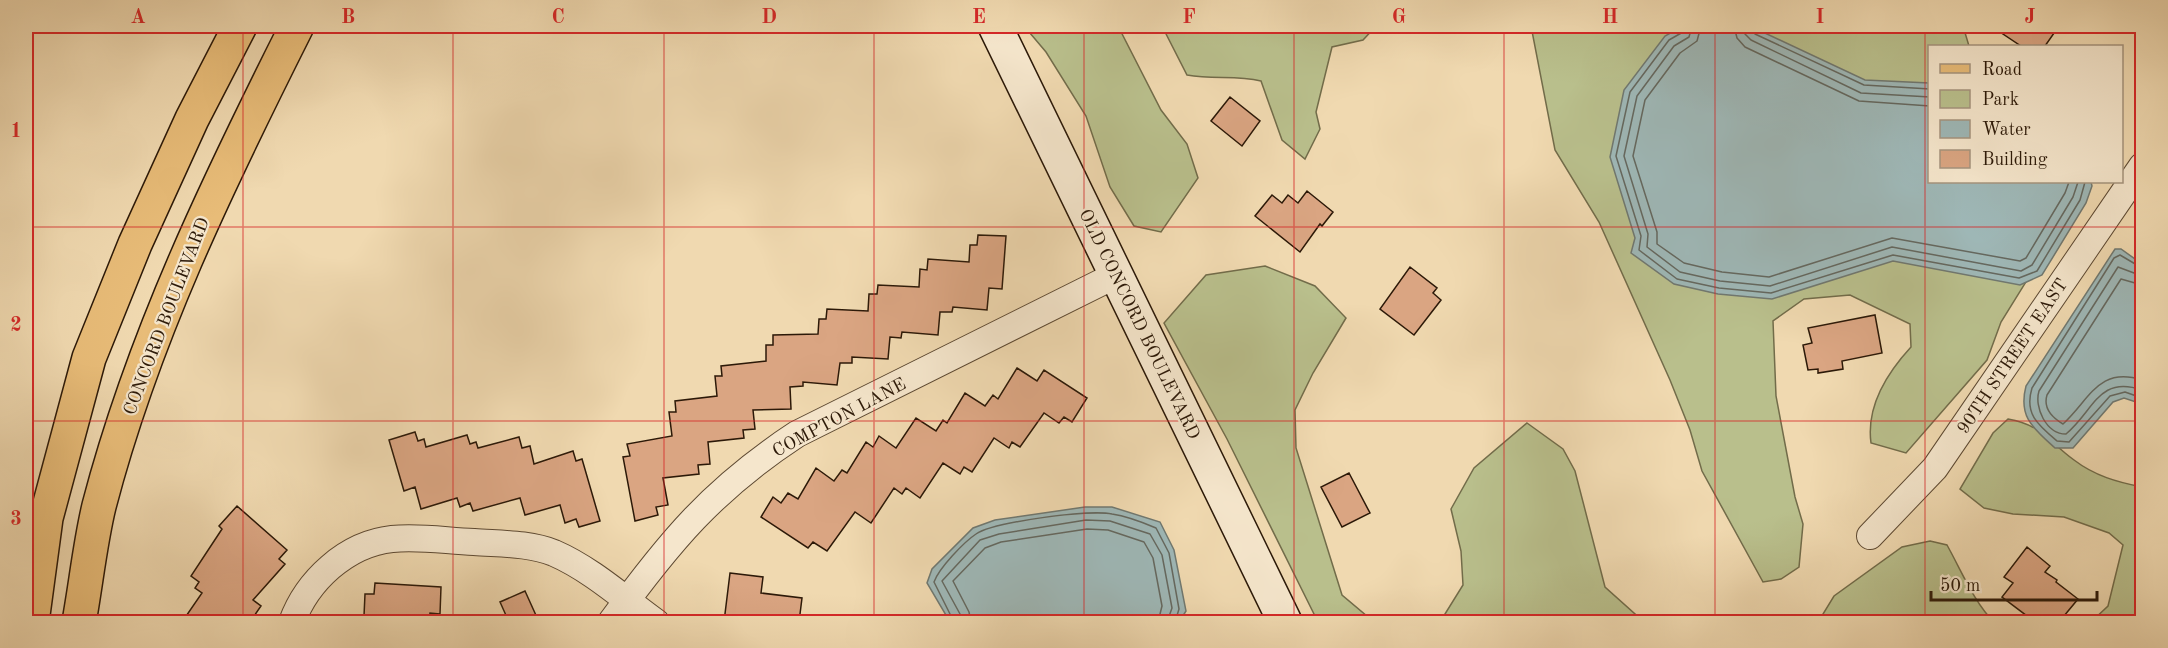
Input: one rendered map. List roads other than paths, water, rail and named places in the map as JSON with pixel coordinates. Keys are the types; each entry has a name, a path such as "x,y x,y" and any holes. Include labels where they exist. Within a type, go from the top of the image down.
{"main road":[{"path":"32,622 35,516 94,348 135,244 192,119 240,26"},
{"name":"CONCORD BOULEVARD","path":"79,622 99,507 140,374 188,249 297,26"}],"street":[{"name":"OLD CONCORD BOULEVARD","path":"995,26 1285,622"},
{"name":"90TH STREET EAST","path":"1870,536 1935,468 2142,166"},
{"name":"COMPTON LANE","path":"611,622 655,562 703,508 758,460 797,434 1116,275"},
{"path":"292,622 298,607 312,585 331,567 348,555 390,539 536,548 567,559 656,622"}],"water":[{"path":"1683,26 1750,26 1865,80 1928,83 1928,183 2091,183 2086,203 2042,275 2020,285 1893,261 1772,299 1718,294 1674,284 1631,253 1635,238 1610,157 1624,90 1665,36"},
{"path":"2115,249 2121,249 2142,264 2142,404 2124,398 2113,402 2073,448 2055,448 2029,421 2024,406 2026,386"},
{"path":"1085,507 1112,507 1160,522 1174,550 1186,611 1179,622 950,622 927,583 932,569 973,528 995,520"}]}
